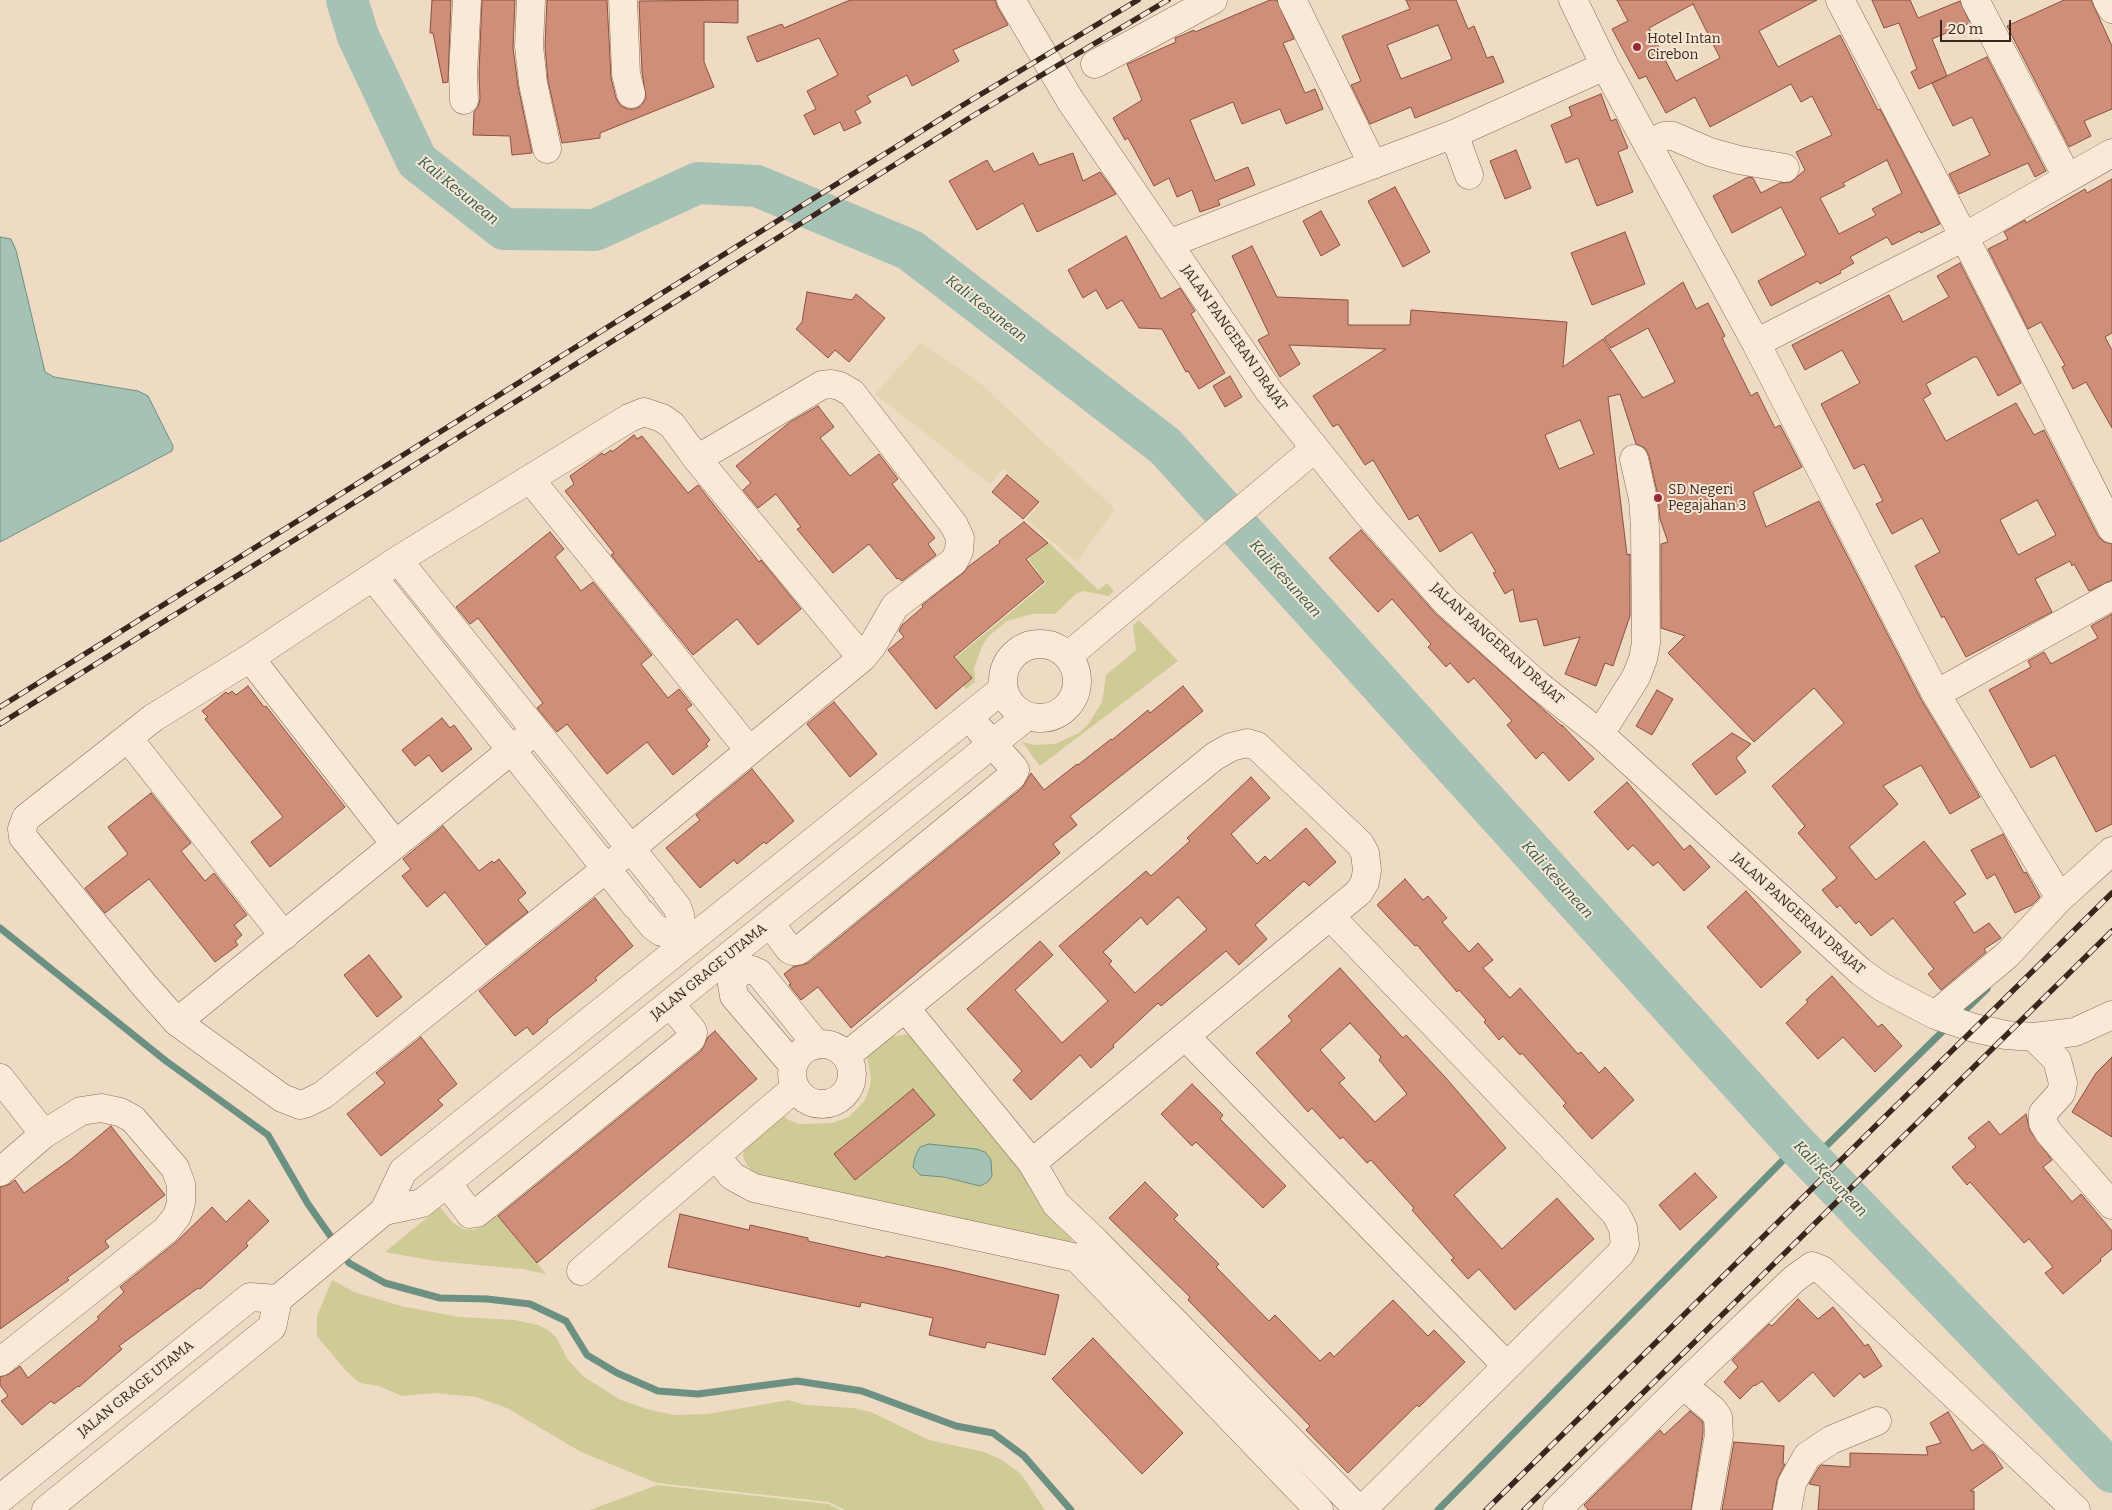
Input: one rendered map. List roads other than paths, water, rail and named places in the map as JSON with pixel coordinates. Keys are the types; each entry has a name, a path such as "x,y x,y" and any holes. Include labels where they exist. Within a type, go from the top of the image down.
{"street":[{"path":"464,100 467,0"},
{"path":"531,0 529,46 533,83 547,149"},
{"path":"623,0 626,74 631,94"},
{"name":"JALAN PANGERAN DRAJAT","path":"1011,0 1070,100 1269,392 1368,514 1446,602 1538,685 1600,734 1861,972 1882,987 1938,1016 1969,1027 2006,1035 2034,1037 2076,1032 2112,1015"},
{"path":"1095,64 1213,0"},
{"path":"1292,0 1373,165"},
{"path":"1573,0 1605,66 1756,343 1936,694 2060,898"},
{"path":"1840,0 1964,236 2112,529"},
{"path":"1975,0 2067,177"},
{"path":"2107,0 2112,9"},
{"path":"1168,244 1454,134 1605,66"},
{"path":"1454,134 1469,175"},
{"path":"1649,144 1664,136 1673,136 1710,152 1739,160 1785,168"},
{"path":"1756,343 1964,236 2112,153"},
{"path":"697,459 822,386 831,384 840,386 852,393 954,525 960,538 959,551 954,561 895,606 872,646 862,658 606,868 323,1095 300,1105 282,1098 177,1022 144,985 23,836 22,829 26,818 153,718 250,658 398,560 628,418 644,412 662,418 672,425 697,459 862,658"},
{"path":"1068,656 1314,448"},
{"path":"1600,734 1636,676 1643,660 1646,643 1646,535 1642,499 1634,459"},
{"path":"530,478 749,750"},
{"path":"398,560 677,907 683,937"},
{"path":"373,577 653,926 661,932 683,937 733,964 759,974 817,1045"},
{"path":"1936,694 2112,596"},
{"path":"1039,643 1055,646 1068,656 1074,666 1077,678 1076,691 1071,702 1062,711 1051,717 1027,716 1016,710 1008,700 1003,689 1003,672 1011,657 1023,647 1039,643"},
{"path":"250,658 395,844"},
{"name":"JALAN GRAGE UTAMA","path":"0,1499 250,1297 278,1299 384,1211 403,1171 683,937 1003,689"},
{"path":"770,923 792,951 798,950 1012,776 1015,770 1013,767 969,716"},
{"name":"JALAN GRAGE UTAMA","path":"384,1211 422,1203 670,1004 733,964 770,923 1027,716"},
{"path":"177,1022 535,731"},
{"path":"128,738 284,936"},
{"path":"846,1056 1215,756 1231,747 1247,743 1257,746 1360,844 1365,853 1368,870 1365,882 1359,892 1032,1163"},
{"path":"1938,1016 2007,955 2060,898 2112,851"},
{"path":"716,1156 732,1176 754,1188 1086,1250 1360,1510 1620,1254 1625,1245 1623,1228 1616,1214 1330,916"},
{"path":"581,1270 716,1156 794,1077 802,1052 817,1045 833,1047 846,1056 852,1069 851,1084 844,1096 832,1104 817,1105 804,1099 794,1077 734,996 732,984 733,964"},
{"path":"447,1183 470,1214 476,1213 691,1039 692,1030 670,1004"},
{"path":"906,1009 1032,1163 1086,1250 1319,1510"},
{"path":"1186,1037 1507,1366"},
{"path":"2034,1037 2057,1060 2063,1083 2061,1092 2043,1114 2043,1123 2049,1133 2112,1205"},
{"path":"0,1078 44,1134"},
{"path":"0,1172 44,1134 81,1111 101,1108 120,1112 133,1119 175,1168 181,1184 181,1203 177,1216 166,1230 0,1362"},
{"path":"1557,1510 1683,1385 1794,1279 1812,1266 1822,1270 2076,1510"},
{"path":"46,1510 272,1327 278,1299"},
{"path":"1683,1385 1714,1410 1718,1418 1719,1435 1706,1510"},
{"path":"1787,1510 1792,1483 1807,1456 1831,1440 1877,1421"}],"waterway":[{"name":"Kali Kesunean","path":"347,0 358,36 417,161 504,229 595,230 698,183 757,186 910,250 1165,446 1794,1142 2112,1472"},
{"path":"0,928 166,1061 268,1135 308,1204 336,1244"},
{"path":"1959,1016 1987,989"},
{"path":"1812,1160 1949,1025"},
{"path":"1438,1510 1798,1145"},
{"path":"342,1253 349,1263 385,1283 440,1298 487,1299 530,1304 566,1321 587,1355 617,1373 658,1391 698,1394 797,1381 862,1391 956,1426 993,1433 1024,1456 1071,1510"}],"railway":[{"path":"0,707 963,105 1138,0"},
{"path":"0,724 971,117 1168,0"},
{"path":"1486,1510 2112,893"},
{"path":"1524,1510 2112,931"}],"place":[{"name":"Hotel Intan Cirebon","path":"1637,47"},
{"name":"SD Negeri Pegajahan 3","path":"1658,498"}]}
